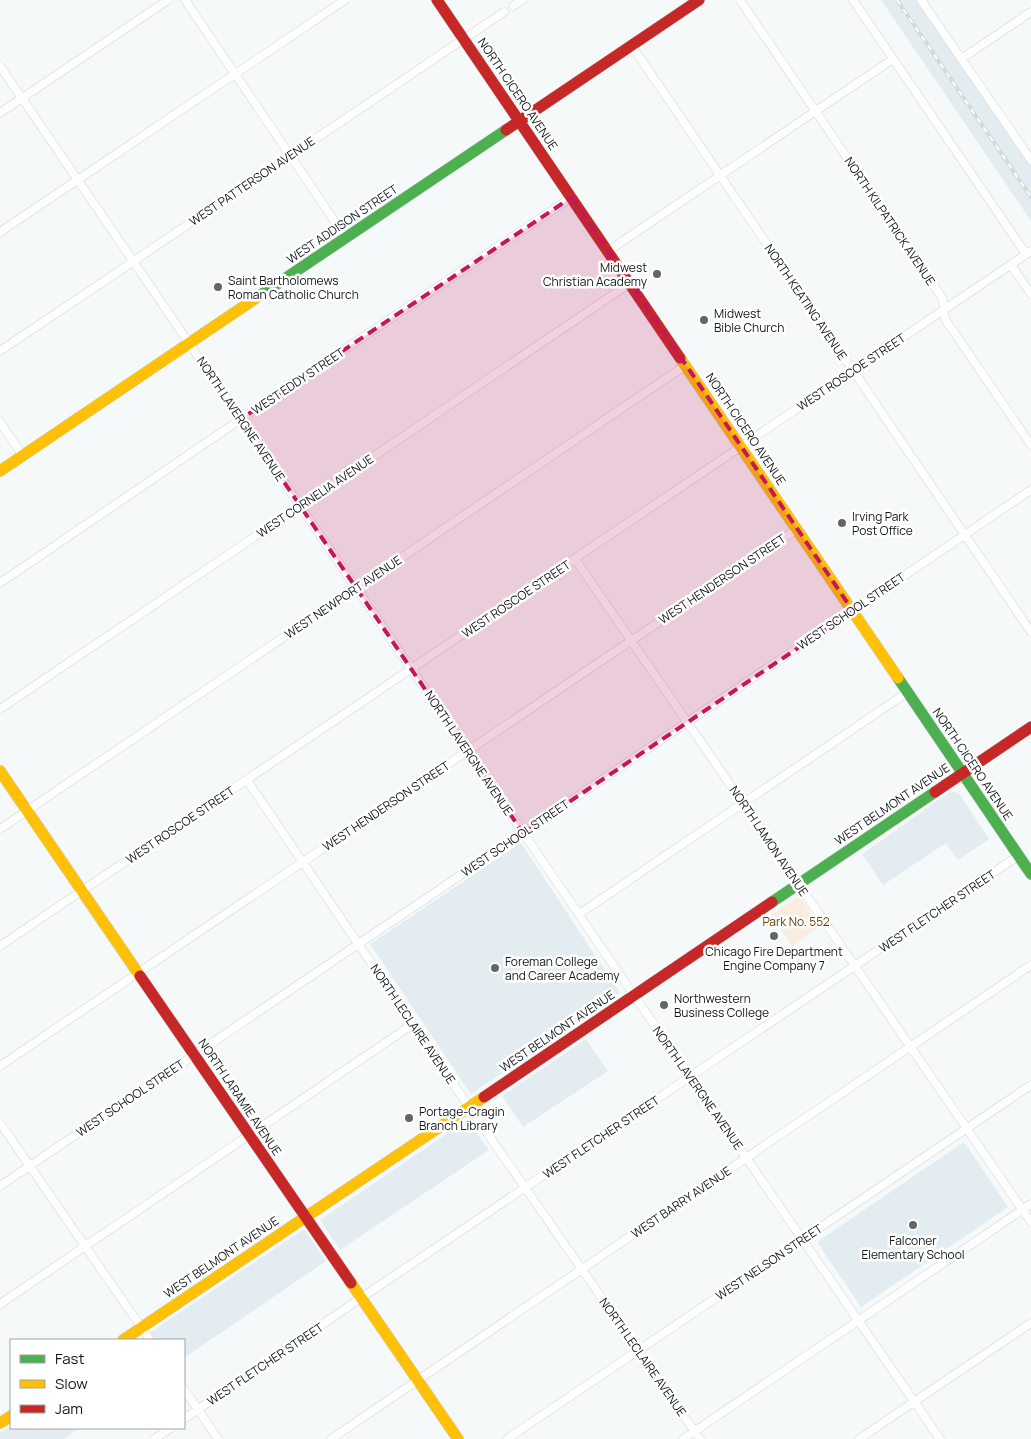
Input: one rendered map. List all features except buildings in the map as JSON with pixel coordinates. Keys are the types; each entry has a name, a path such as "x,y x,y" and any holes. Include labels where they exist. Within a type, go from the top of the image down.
{"main road":[{"name":"NORTH CICERO AVENUE","path":"437,0 742,446 1031,874"},
{"name":"WEST ADDISON STREET","path":"0,471 632,46 692,2"},
{"name":"WEST BELMONT AVENUE","path":"124,1339 1031,727"},
{"name":"NORTH LARAMIE AVENUE","path":"0,771 458,1439"}],"street":[{"path":"0,113 168,0"},
{"path":"185,0 346,238"},
{"path":"0,232 345,0"},
{"path":"513,6 522,0"},
{"name":"NORTH KILPATRICK AVENUE","path":"740,0 944,299 945,319 1031,445"},
{"path":"854,0 1028,253"},
{"path":"921,0 1031,160"},
{"name":"WEST PATTERSON AVENUE","path":"0,351 504,12"},
{"path":"961,59 1031,12"},
{"name":"NORTH KEATING AVENUE","path":"632,46 1031,632"},
{"path":"608,251 893,59"},
{"name":"NORTH LAVERGNE AVENUE","path":"0,66 690,1077 940,1439"},
{"name":"WEST EDDY STREET","path":"0,583 572,197"},
{"name":"WEST ROSCOE STREET","path":"0,946 1028,253"},
{"path":"1011,265 1031,294"},
{"name":"WEST CORNELIA AVENUE","path":"0,709 630,283"},
{"name":"WEST NEWPORT AVENUE","path":"0,829 686,365"},
{"path":"0,422 23,456"},
{"name":"WEST SCHOOL STREET","path":"0,1186 1031,490"},
{"name":"WEST HENDERSON STREET","path":"0,1066 797,529"},
{"name":"NORTH LAMON AVENUE","path":"575,558 1031,1222"},
{"path":"579,914 908,692"},
{"name":"NORTH LECLAIRE AVENUE","path":"247,780 469,1107 700,1439"},
{"name":"WEST FLETCHER STREET","path":"185,1418 1018,856"},
{"name":"WEST BARRY AVENUE","path":"331,1439 1031,965"},
{"path":"0,1304 413,1024"},
{"name":"WEST NELSON STREET","path":"507,1439 1031,1085"},
{"path":"0,1123 149,1339"},
{"path":"683,1439 1031,1204"},
{"path":"859,1439 1031,1323"},
{"path":"185,1390 218,1439"},
{"path":"154,1439 169,1429"}],"highlighted area":[{"path":"572,197 853,611 523,833 241,419"}],"shaded area":[{"path":"881,0 918,0 1031,166 1031,221"},
{"path":"951,791 959,793 989,839 958,860 946,843 883,885 862,854"},
{"name":"Foreman College and Career Academy","path":"521,843 620,993 471,1094 370,944"},
{"path":"586,1039 608,1071 523,1127 502,1096"},
{"path":"467,1120 489,1150 340,1250 320,1220"},
{"name":"Falconer Elementary School","path":"964,1142 1008,1207 861,1307 817,1242"},
{"path":"304,1229 326,1261 185,1357 185,1339 140,1339"},
{"path":"10,1427 10,1429 79,1429 64,1439 0,1439 0,1433"}],"green space":[{"name":"Park No. 552","path":"799,896 820,927 792,946 771,915"}],"railway":[{"path":"897,0 1031,197"}],"traffic: fast":[{"path":"259,296 506,130"},
{"path":"898,678 1031,874"},
{"path":"772,902 935,792"}],"traffic: slow":[{"path":"0,471 259,296"},
{"path":"680,358 898,678"},
{"path":"0,771 140,976"},
{"path":"124,1339 484,1097"},
{"path":"351,1283 458,1439"},
{"path":"0,1423 10,1417"}],"traffic: jam":[{"path":"437,0 680,358"},
{"path":"506,130 699,0"},
{"path":"935,792 1031,727"},
{"path":"484,1097 772,902"},
{"path":"140,976 351,1283"}],"place":[{"name":"Midwest Christian Academy","path":"657,274"},
{"name":"Saint Bartholomews Roman Catholic Church","path":"218,287"},
{"name":"Midwest Bible Church","path":"704,320"},
{"name":"Irving Park Post Office","path":"842,523"},
{"name":"Chicago Fire Department Engine Company 7","path":"774,936"},
{"name":"Foreman College and Career Academy","path":"495,968"},
{"name":"Northwestern Business College","path":"664,1005"},
{"name":"Portage-Cragin Branch Library","path":"409,1118"},
{"name":"Falconer Elementary School","path":"913,1225"}]}
